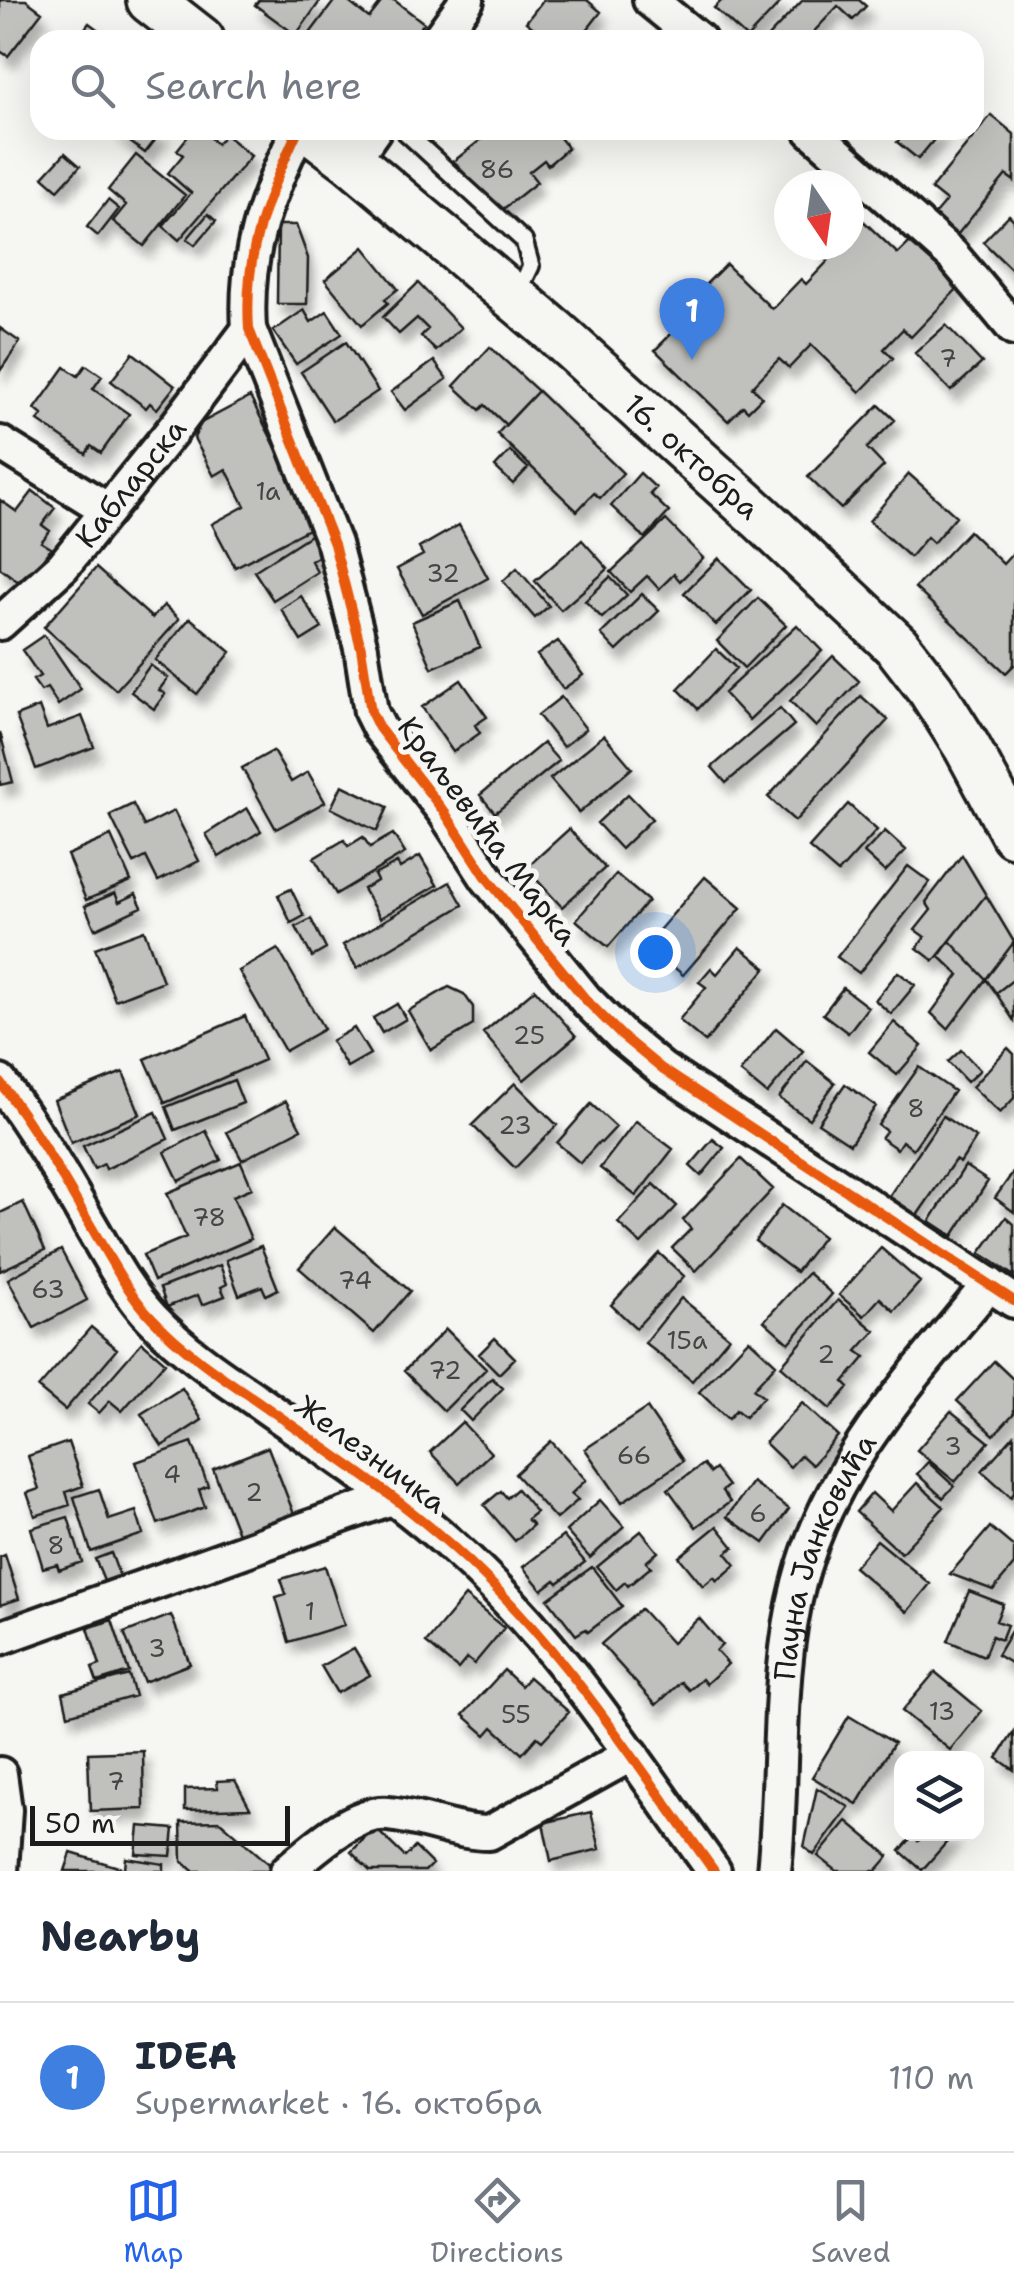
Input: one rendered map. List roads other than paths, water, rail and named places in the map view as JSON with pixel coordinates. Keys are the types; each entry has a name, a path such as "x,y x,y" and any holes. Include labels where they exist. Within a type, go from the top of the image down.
{"main road":[{"path":"150,0 188,30"},
{"name":"16. октобра","path":"363,145 515,298 761,518 897,646 932,690 1014,834"}],"street":[{"path":"445,30 467,0"},
{"path":"650,0 688,30"},
{"name":"Краљевића Марка","path":"293,140 266,200 251,258 247,302 250,329 334,544 362,648 370,712 386,739 445,813 487,878 586,1000 622,1036 662,1069 1002,1293"},
{"path":"822,140 952,255 1014,329"},
{"name":"Кабларска","path":"0,622 63,566 250,329"},
{"path":"0,443 108,510"},
{"name":"Железничка","path":"0,1082 34,1127 122,1280 150,1316 185,1349 394,1497 454,1547 517,1609 576,1680 714,1871"},
{"name":"Пауна Јанковића","path":"774,1871 786,1660 798,1585 814,1534 864,1441 1002,1293"},
{"path":"0,1638 394,1497"},
{"path":"287,1871 350,1824 371,1816 386,1814 488,1834 632,1754"},
{"path":"0,1774 4,1810 2,1871"}],"lane":[{"path":"414,140 524,240 531,266 515,298"}],"place":[{"name":"IDEA","path":"692,360"}]}
